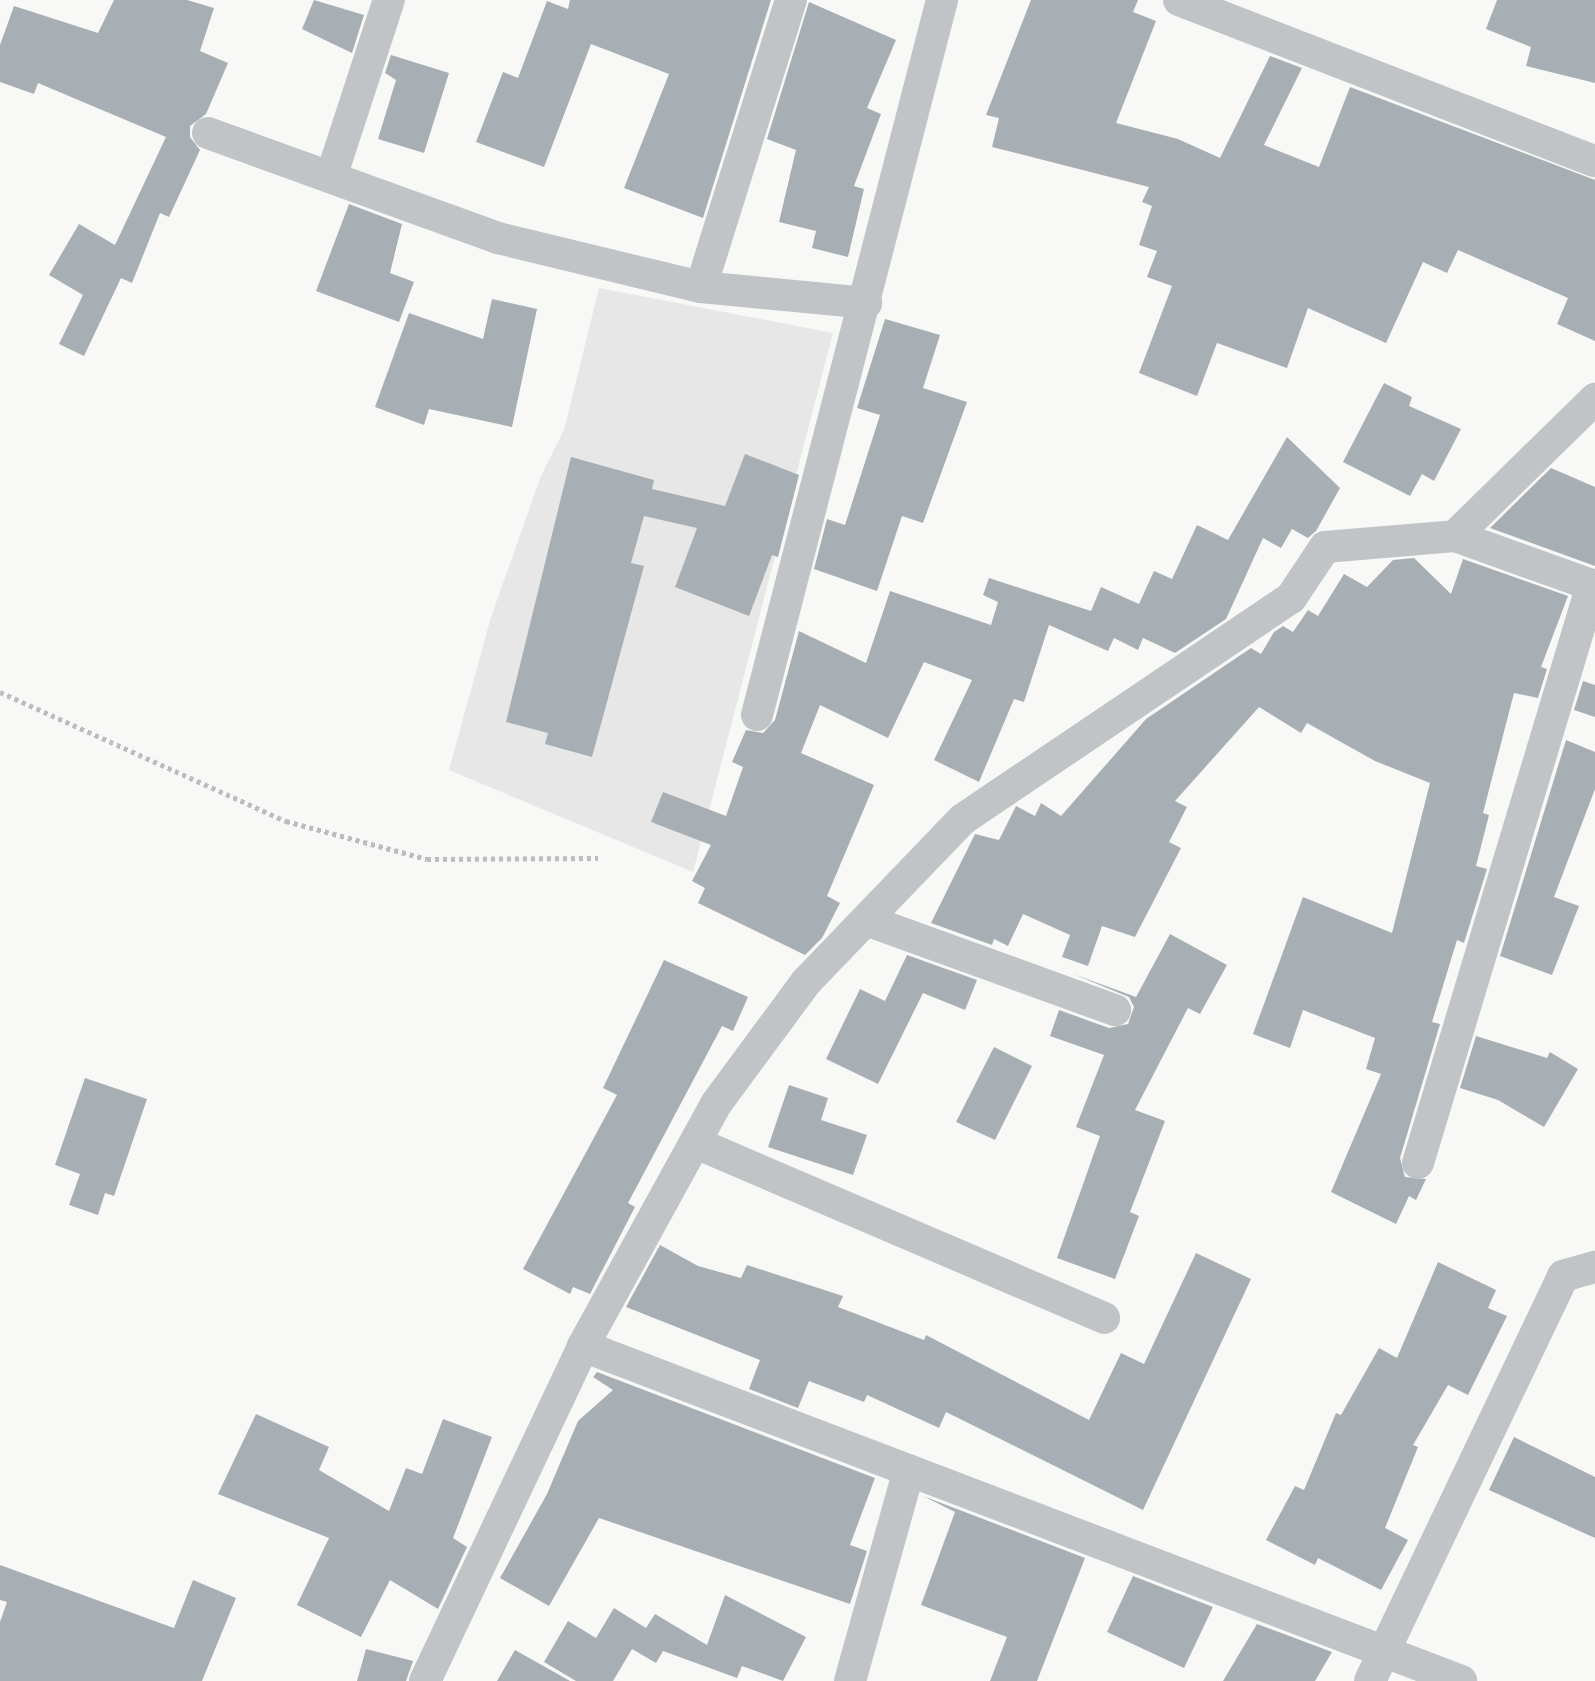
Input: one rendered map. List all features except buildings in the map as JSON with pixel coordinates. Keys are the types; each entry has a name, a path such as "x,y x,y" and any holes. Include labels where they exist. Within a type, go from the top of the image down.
{"street":[{"path":"332,174 389,0"},
{"path":"701,287 791,0"},
{"path":"757,715 942,0"},
{"path":"1179,0 1595,161"},
{"path":"208,133 332,174 498,238 701,287 866,303"},
{"path":"1455,536 1595,399"},
{"path":"425,1681 583,1346 716,1104 806,982 963,819 1291,598 1325,547 1455,536 1594,585 1418,1163"},
{"path":"866,920 1115,1010"},
{"path":"696,1143 1104,1318"},
{"path":"1370,1681 1563,1276 1595,1267"},
{"path":"583,1346 1461,1681"},
{"path":"850,1681 909,1470"}],"path":[{"path":"0,692 286,821 427,859 598,858"}],"shaded area":[{"path":"599,288 833,333 693,872 449,770 491,617 541,476 564,430"}]}
